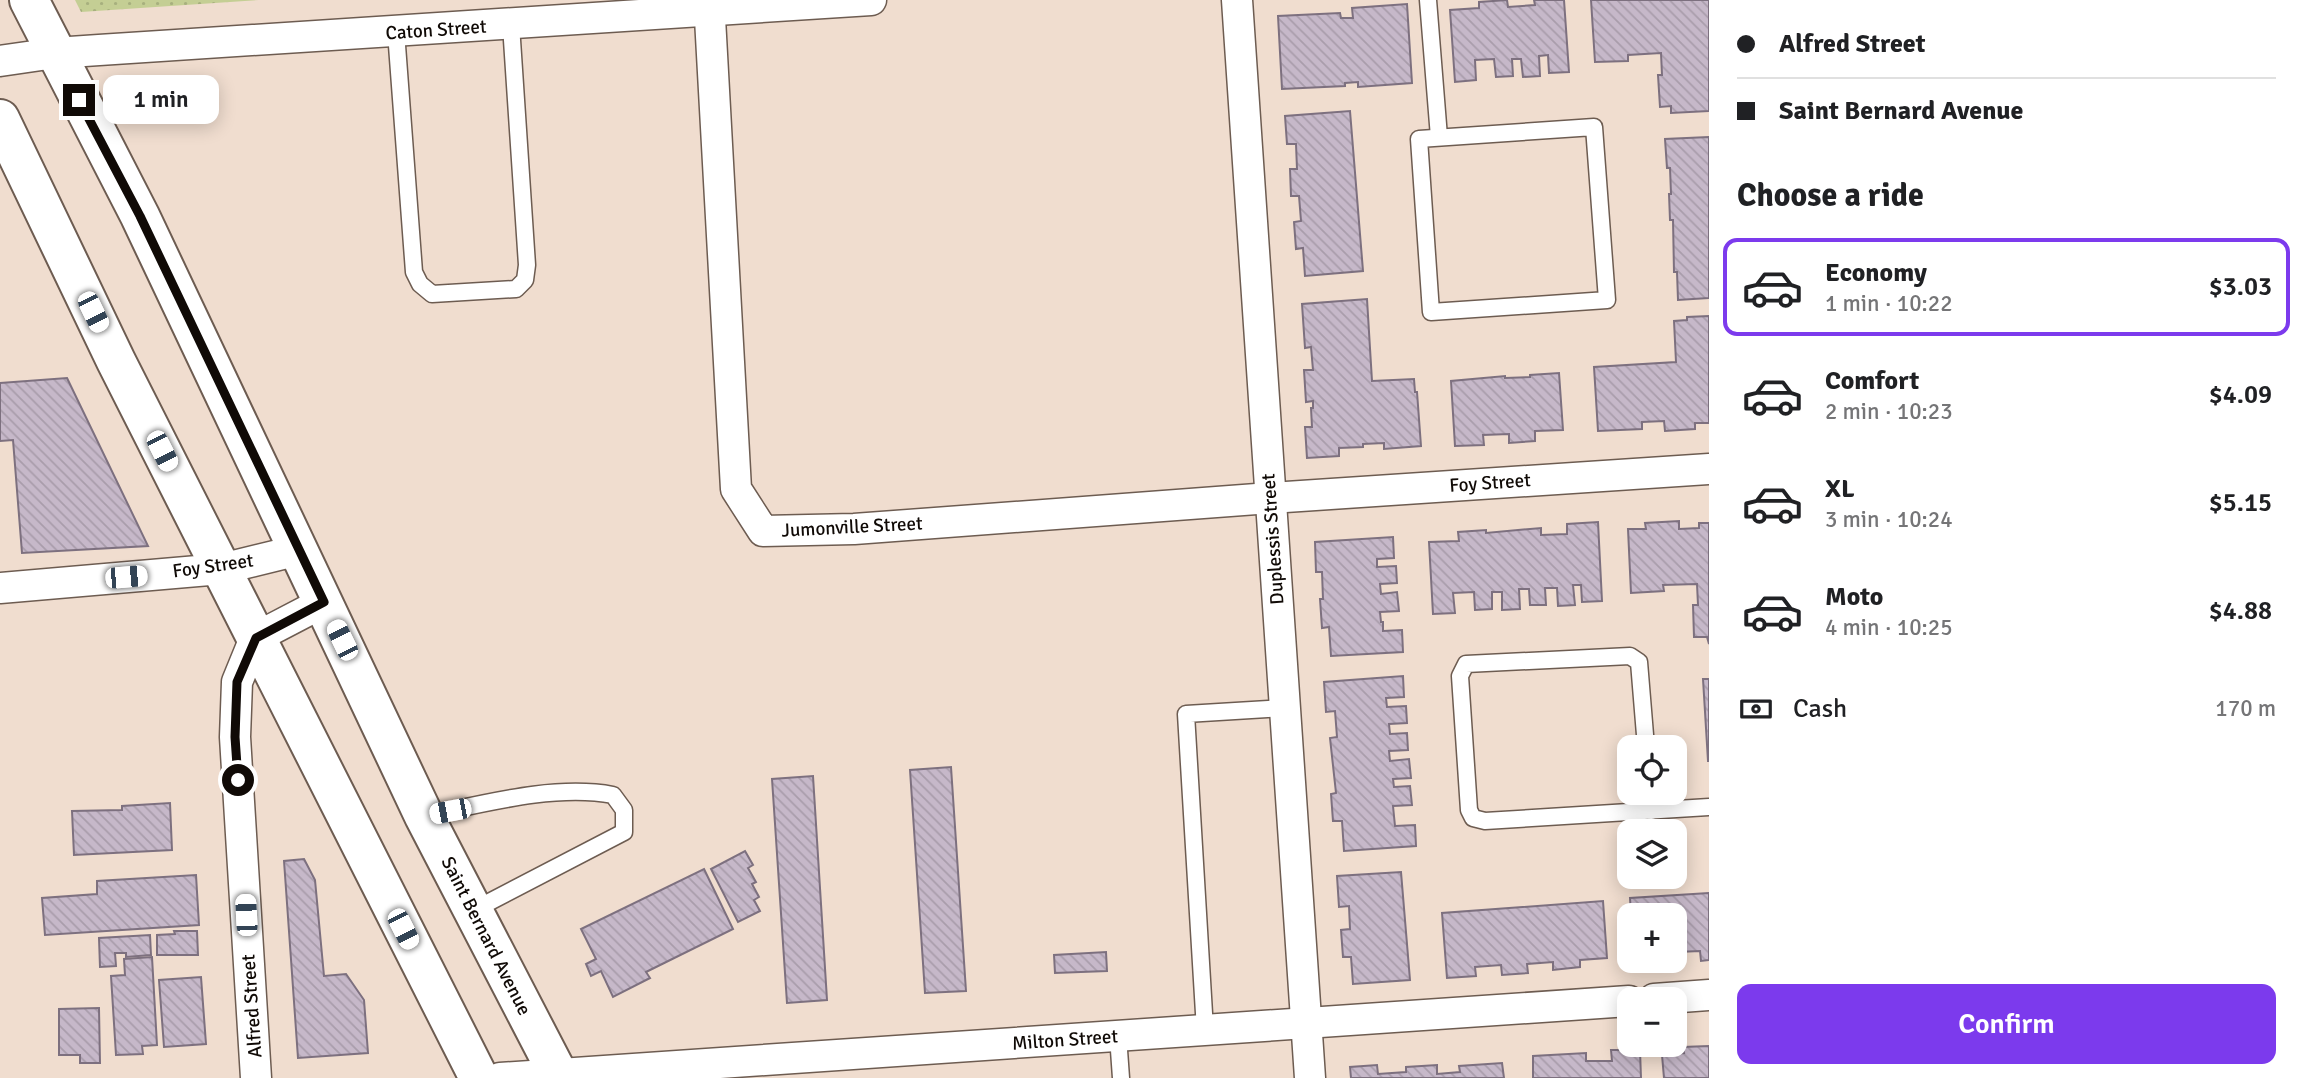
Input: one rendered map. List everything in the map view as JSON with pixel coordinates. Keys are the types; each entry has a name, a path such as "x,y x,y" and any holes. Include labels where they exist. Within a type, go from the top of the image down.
{"main road":[{"name":"Saint Bernard Avenue","path":"29,0 140,216 424,816 559,1076"},
{"path":"0,119 116,361 479,1078"}],"street":[{"name":"Caton Street","path":"0,61 55,53 510,24 710,6 871,0"},
{"name":"Duplessis Street","path":"1237,0 1310,1078"},
{"name":"Jumonville Street","path":"710,6 736,489 763,531 854,529 1270,498"},
{"name":"Foy Street","path":"1270,498 1709,469"},
{"name":"Foy Street","path":"0,587 221,569 299,550"},
{"path":"256,638 324,602"},
{"name":"Alfred Street","path":"256,638 237,682 235,737 256,1078"},
{"path":"1687,997 1709,995"},
{"name":"Milton Street","path":"500,1078 784,1069 1118,1037 1617,1002"}],"lane":[{"path":"1428,0 1439,137"},
{"path":"396,32 414,272 420,284 432,294 516,289 526,280 527,265 510,24"},
{"path":"1594,127 1607,300 1431,312 1419,139 1439,137 1594,127"},
{"path":"1645,735 1639,662 1630,656 1466,664 1460,676 1469,810 1473,818 1485,821 1709,807"},
{"path":"1205,1030 1186,714 1284,708"},
{"path":"424,816 516,798 588,791 613,795 624,810 624,832 472,911"},
{"path":"1651,805 1651,811"},
{"path":"1118,1037 1121,1078"}],"green space":[{"path":"75,0 259,0 81,12"}],"building":[{"path":"1507,0 1508,7 1535,5 1534,0 1564,0 1569,72 1549,73 1548,55 1539,56 1540,76 1523,77 1521,59 1512,59 1513,76 1496,77 1494,59 1475,60 1476,80 1455,82 1450,10 1479,8 1479,2"},
{"path":"1591,0 1709,0 1709,111 1671,113 1671,106 1660,107 1658,75 1662,75 1661,53 1628,55 1628,61 1595,62"},
{"path":"1407,4 1412,83 1358,87 1358,82 1345,83 1345,86 1282,89 1278,16 1340,13 1341,18 1353,18 1352,8"},
{"path":"1350,111 1363,271 1305,276 1303,248 1296,249 1294,222 1301,221 1299,196 1291,196 1290,169 1297,169 1296,144 1287,144 1285,116"},
{"path":"1709,137 1709,298 1678,300 1677,272 1674,272 1673,220 1670,220 1670,168 1667,168 1665,139"},
{"path":"1367,299 1372,381 1414,379 1421,446 1384,449 1384,443 1363,444 1363,447 1339,448 1339,456 1307,458 1305,427 1312,427 1313,401 1306,402 1304,370 1313,370 1311,347 1305,348 1302,304"},
{"path":"1709,316 1709,423 1695,423 1695,429 1665,431 1664,421 1642,422 1642,429 1598,431 1594,367 1676,362 1674,321 1687,320 1687,317"},
{"path":"1559,373 1563,430 1535,431 1535,441 1509,443 1509,434 1483,435 1484,445 1455,446 1451,381"},
{"path":"67,378 148,546 22,553 13,440 0,441 0,383"},
{"path":"1679,521 1679,529 1699,528 1699,523 1709,523 1709,644 1707,637 1694,637 1693,605 1698,605 1697,584 1663,585 1664,591 1631,593 1628,529 1646,529 1645,523"},
{"path":"1598,522 1602,601 1582,602 1581,585 1573,585 1575,605 1558,606 1557,588 1545,588 1546,605 1530,605 1529,589 1519,589 1520,609 1502,610 1502,592 1492,592 1492,609 1475,610 1474,592 1453,593 1455,613 1433,614 1429,542 1459,541 1458,532 1486,530 1486,533 1541,528 1541,535 1567,534 1567,524"},
{"path":"1393,537 1394,558 1377,559 1377,567 1396,566 1397,583 1380,584 1381,594 1397,592 1399,611 1380,612 1383,631 1402,630 1403,652 1331,656 1329,627 1322,628 1322,572 1316,572 1315,542"},
{"path":"1403,676 1404,697 1386,698 1387,707 1406,706 1407,723 1389,724 1390,734 1407,733 1408,750 1389,751 1390,761 1409,759 1411,778 1393,779 1394,787 1410,786 1412,805 1393,806 1395,826 1415,825 1416,846 1344,851 1342,821 1333,821 1331,794 1336,793 1330,738 1337,737 1335,711 1326,712 1324,682"},
{"path":"1703,679 1709,679 1709,761 1708,761"},
{"path":"951,767 966,991 925,993 910,770"},
{"path":"813,776 827,1000 787,1003 772,779"},
{"path":"170,803 172,850 74,855 72,811 122,810 122,806"},
{"path":"745,851 753,865 748,868 756,882 752,884 759,897 754,900 760,911 738,922 711,869"},
{"path":"304,859 315,880 324,976 346,974 364,1000 368,1053 298,1058 284,861"},
{"path":"704,869 733,929 646,972 650,978 613,997 601,971 591,976 586,964 596,959 581,929"},
{"path":"1401,872 1410,980 1353,984 1351,957 1343,957 1341,930 1350,929 1349,906 1339,907 1337,876"},
{"path":"196,875 199,925 45,935 42,898 97,894 97,881"},
{"path":"1709,893 1709,960 1701,961 1700,951 1687,952 1687,903 1630,903 1630,898"},
{"path":"1603,901 1607,958 1580,960 1580,967 1553,970 1553,962 1527,964 1528,973 1502,975 1501,965 1475,967 1476,976 1447,978 1442,913"},
{"path":"174,931 197,931 198,955 157,955 157,935 175,934"},
{"path":"150,935 151,955 126,957 126,953 115,953 116,966 100,967 99,938"},
{"path":"1106,952 1107,971 1055,973 1054,955"},
{"path":"152,957 157,1045 142,1046 143,1054 116,1055 111,976 125,975 124,959"},
{"path":"201,977 206,1044 164,1047 159,980"},
{"path":"99,1008 100,1063 80,1063 80,1055 59,1055 59,1009"},
{"path":"1709,1046 1709,1078 1664,1078 1662,1057 1687,1057 1687,1047"},
{"path":"1611,1050 1617,1050 1617,1057 1640,1057 1641,1078 1533,1078 1533,1056 1586,1053 1586,1061 1612,1061"},
{"path":"1502,1063 1504,1078 1351,1078 1350,1067 1377,1065 1378,1074 1406,1072 1406,1067 1437,1065 1437,1074 1460,1072 1459,1066"}],"route":[{"path":"79,100 140,216 324,602 256,638 237,682 235,737 238,780"}]}
